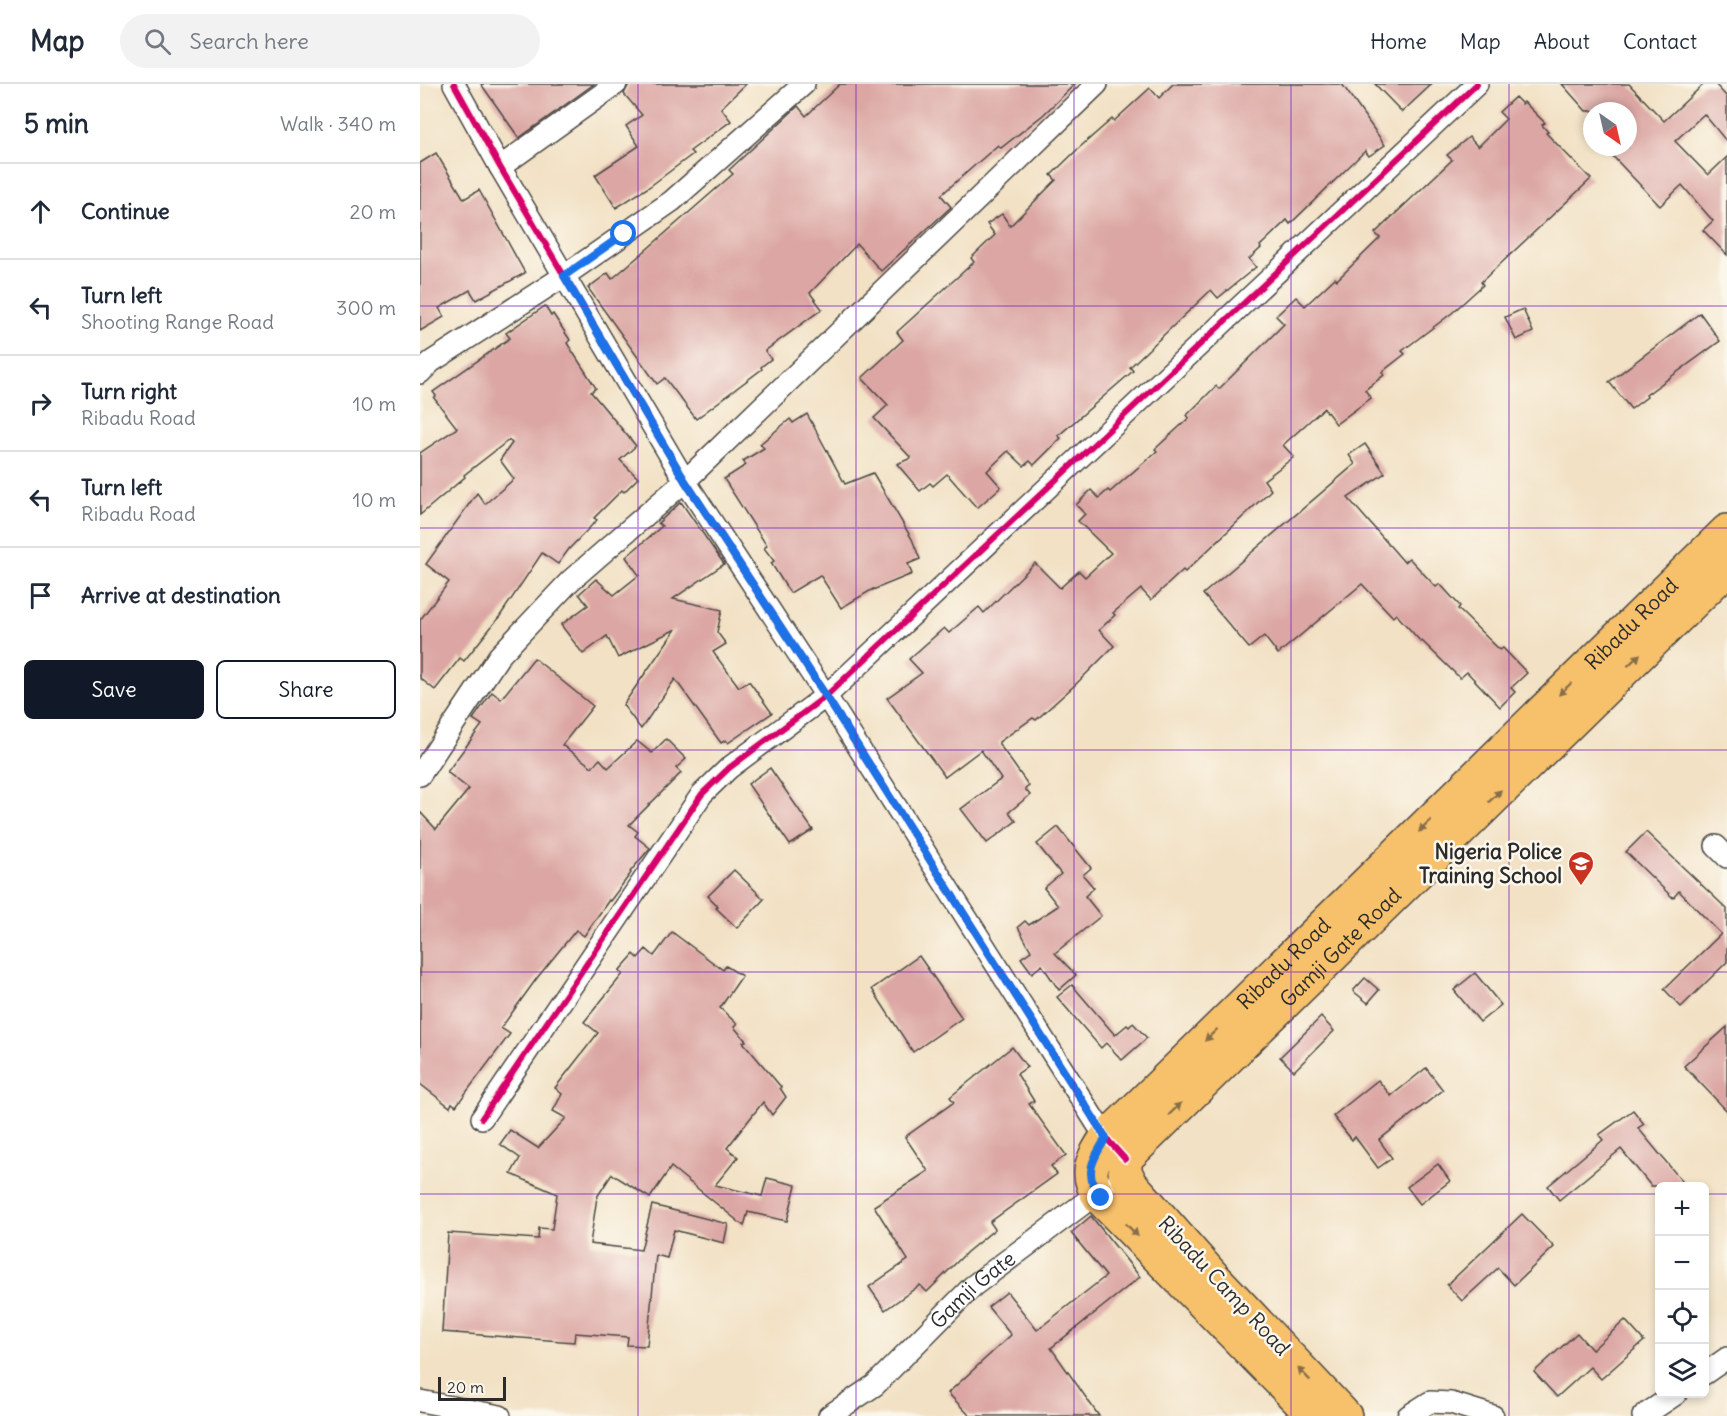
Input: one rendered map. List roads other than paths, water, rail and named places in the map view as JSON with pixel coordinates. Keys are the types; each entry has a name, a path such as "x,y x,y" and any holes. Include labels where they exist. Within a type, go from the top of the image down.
{"main road":[{"name":"Ribadu Road","path":"1097,1194 1091,1180 1094,1156 1122,1155 1727,531"},
{"name":"Gamji Gate Road","path":"1122,1155 1727,569"},
{"name":"Ribadu Camp Road","path":"1122,1155 1136,1188 1209,1274 1345,1416"},
{"path":"1097,1194 1314,1416"}],"street":[{"path":"454,84 500,167 685,481 1122,1155"},
{"path":"500,167 616,84"},
{"path":"420,373 431,362 564,276 672,201 804,84"},
{"path":"420,775 500,656 570,581 685,481 1097,84"},
{"path":"482,1118 702,794 729,768 826,696 1477,84"},
{"name":"Gamji Gate","path":"829,1416 875,1385 974,1286 1097,1194"},
{"path":"1709,1371 1727,1358"},
{"path":"1643,1416 1670,1398"},
{"path":"420,1401 500,1416"},
{"path":"1408,1416 1430,1402 1450,1403 1493,1416"}],"place":[{"name":"Nigeria Police Training School","path":"1581,887"}]}
